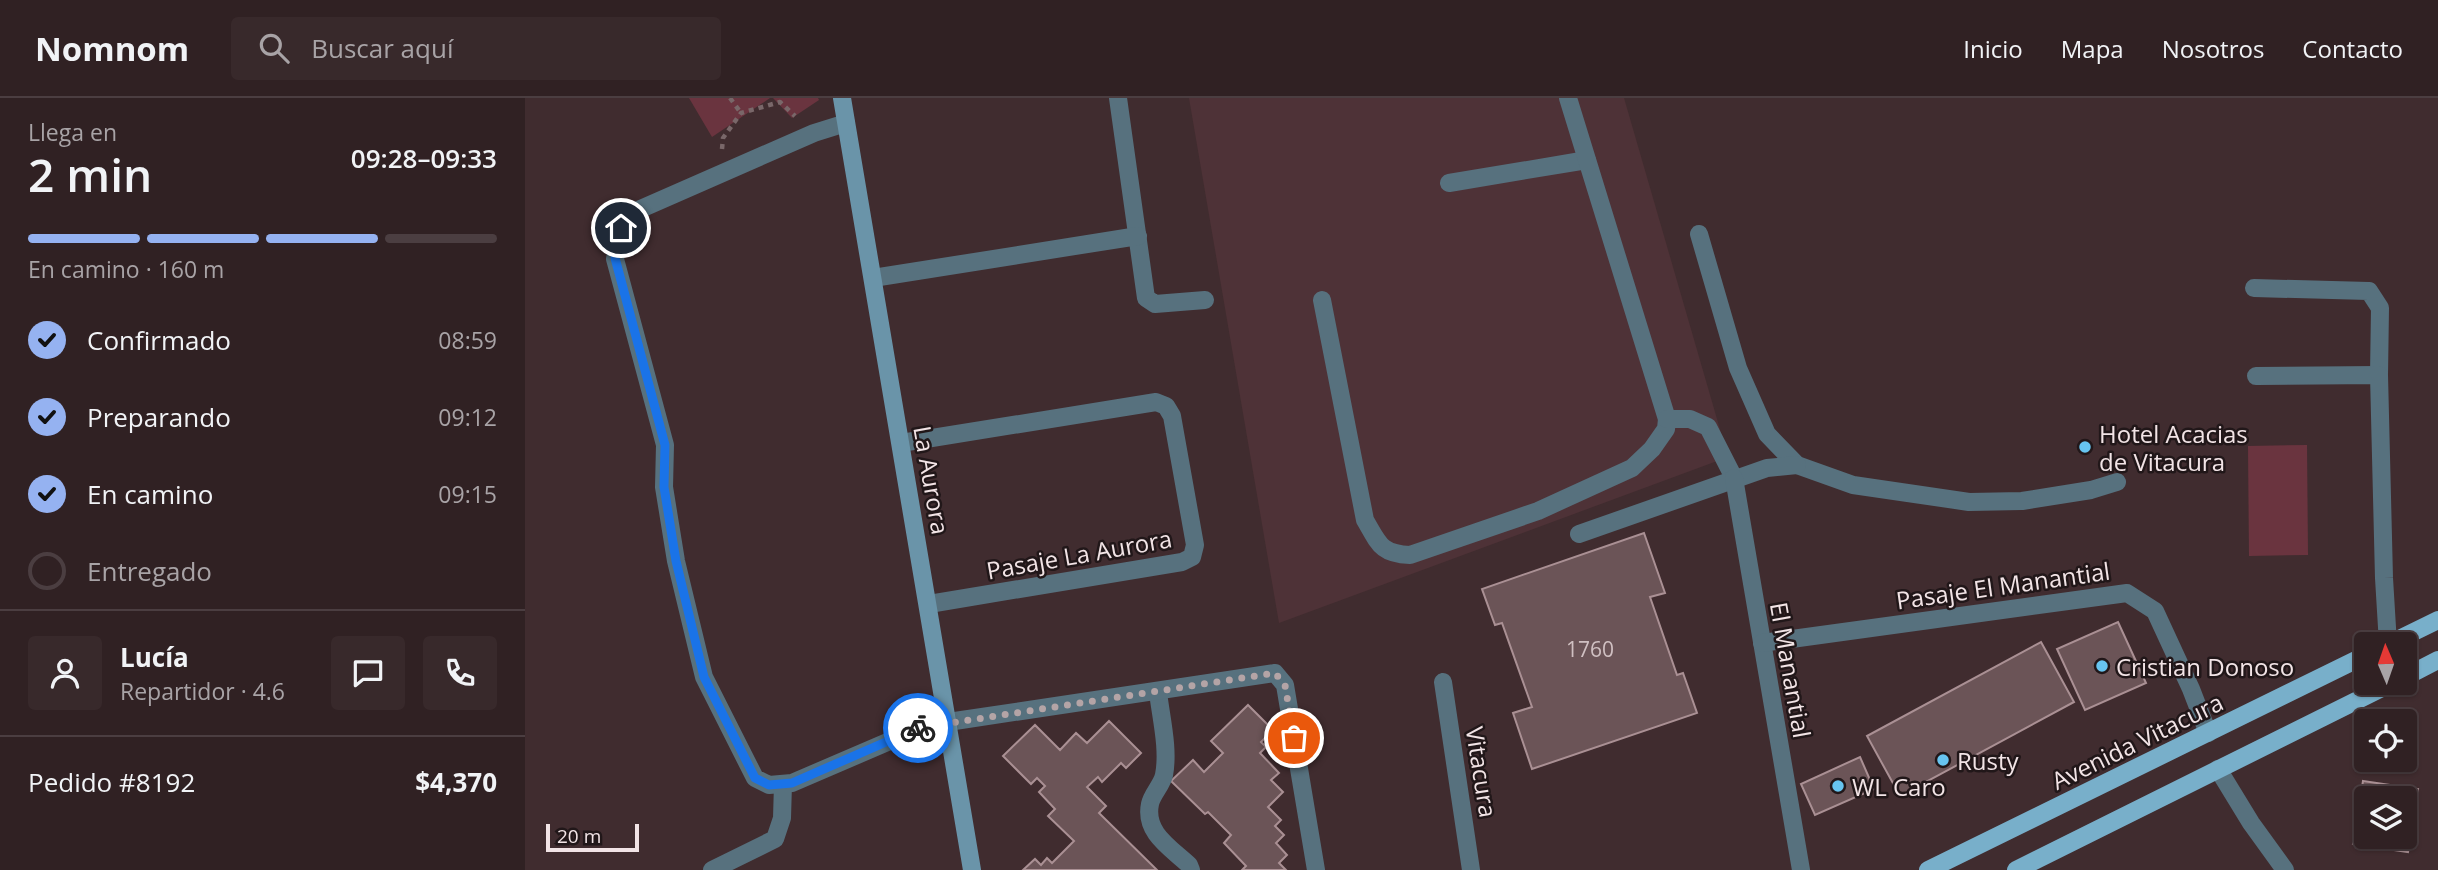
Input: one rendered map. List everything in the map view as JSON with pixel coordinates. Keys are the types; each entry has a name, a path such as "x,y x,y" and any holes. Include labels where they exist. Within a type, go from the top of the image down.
{"main road":[{"path":"2413,632 2438,620"},
{"path":"2417,671 2438,660"},
{"name":"Avenida Vitacura","path":"1928,870 2354,661"},
{"path":"2016,870 2363,695"}],"street":[{"name":"La Aurora","path":"842,98 972,870"},
{"path":"1118,98 1146,298 1155,304 1205,300"},
{"path":"1322,300 1365,520 1381,548 1396,555 1410,555 1538,511 1632,468 1652,449 1666,429 1667,418 1568,98"},
{"path":"846,123 814,133 636,211 621,228 615,258 665,445 664,487 676,561 704,677 755,778 769,785 792,783 920,727 1275,673 1285,685 1316,870"},
{"path":"1450,183 1587,160"},
{"path":"1699,233 1738,368 1767,433 1797,465"},
{"path":"873,278 1138,236"},
{"path":"2254,288 2369,291 2380,308 2379,375 2387,632"},
{"path":"2256,376 2379,375"},
{"name":"Pasaje La Aurora","path":"901,443 1156,402 1166,406 1172,416 1195,545 1192,557 1182,562 929,604"},
{"name":"El Manantial","path":"1667,418 1690,419 1708,427 1734,478 1801,870"},
{"path":"1579,534 1734,478 1767,468 1797,465 1853,485 1969,502 2022,501 2091,490 2117,482"},
{"name":"Pasaje El Manantial","path":"1762,643 2127,593 2155,611 2209,733"},
{"name":"Vitacura","path":"1443,682 1471,870"},
{"path":"1158,692 1165,761 1164,778 1150,804 1149,819 1152,830 1191,870"},
{"path":"2218,769 2251,823 2285,870"},
{"path":"712,870 775,839 782,818 783,784"}],"path":[{"path":"730,98 741,113 780,102 801,122"}],"shaded area":[{"path":"689,98 770,98 712,137"},
{"path":"773,98 818,98 819,100 792,118"},
{"path":"1189,98 1624,98 1728,457 1279,623"},
{"path":"2307,445 2308,555 2249,556 2248,446"}],"building":[{"path":"1644,533 1665,593 1650,597 1677,675 1683,673 1697,713 1532,769 1513,713 1532,707 1502,623 1495,625 1482,589"},
{"name":"Cristian Donoso","path":"2118,622 2146,683 2085,710 2057,649"},
{"path":"2041,642 2074,702 1900,796 1867,736"},
{"path":"1248,705 1273,730 1261,742 1266,747 1260,753 1279,773 1271,780 1283,792 1268,807 1281,820 1275,826 1284,835 1276,843 1287,855 1279,863 1286,870 1242,870 1246,866 1224,843 1231,835 1171,781 1193,760 1204,772 1223,753 1211,741"},
{"path":"1109,721 1141,753 1126,768 1121,763 1102,782 1098,777 1087,787 1106,806 1099,813 1157,870 1023,870 1035,859 1041,865 1047,858 1052,863 1074,841 1048,816 1055,809 1039,792 1045,786 1037,778 1031,784 1003,756 1035,725 1060,750 1076,733 1087,743"},
{"name":"WL Caro","path":"1860,757 1874,789 1815,815 1801,784"},
{"path":"2363,781 2397,786 2362,786"},
{"path":"2387,849 2408,849 2408,852"}],"way so far":[{"path":"918,728 1275,673 1285,685 1294,738"}],"place":[{"name":"Hotel Acacias de Vitacura","path":"2085,447"},
{"name":"Cristian Donoso","path":"2102,666"},
{"name":"Rusty","path":"1943,760"},
{"name":"WL Caro","path":"1838,786"}],"route":[{"path":"621,228 615,258 665,445 664,487 676,561 698,654 704,677 755,778 769,785 792,783 918,728"}]}
